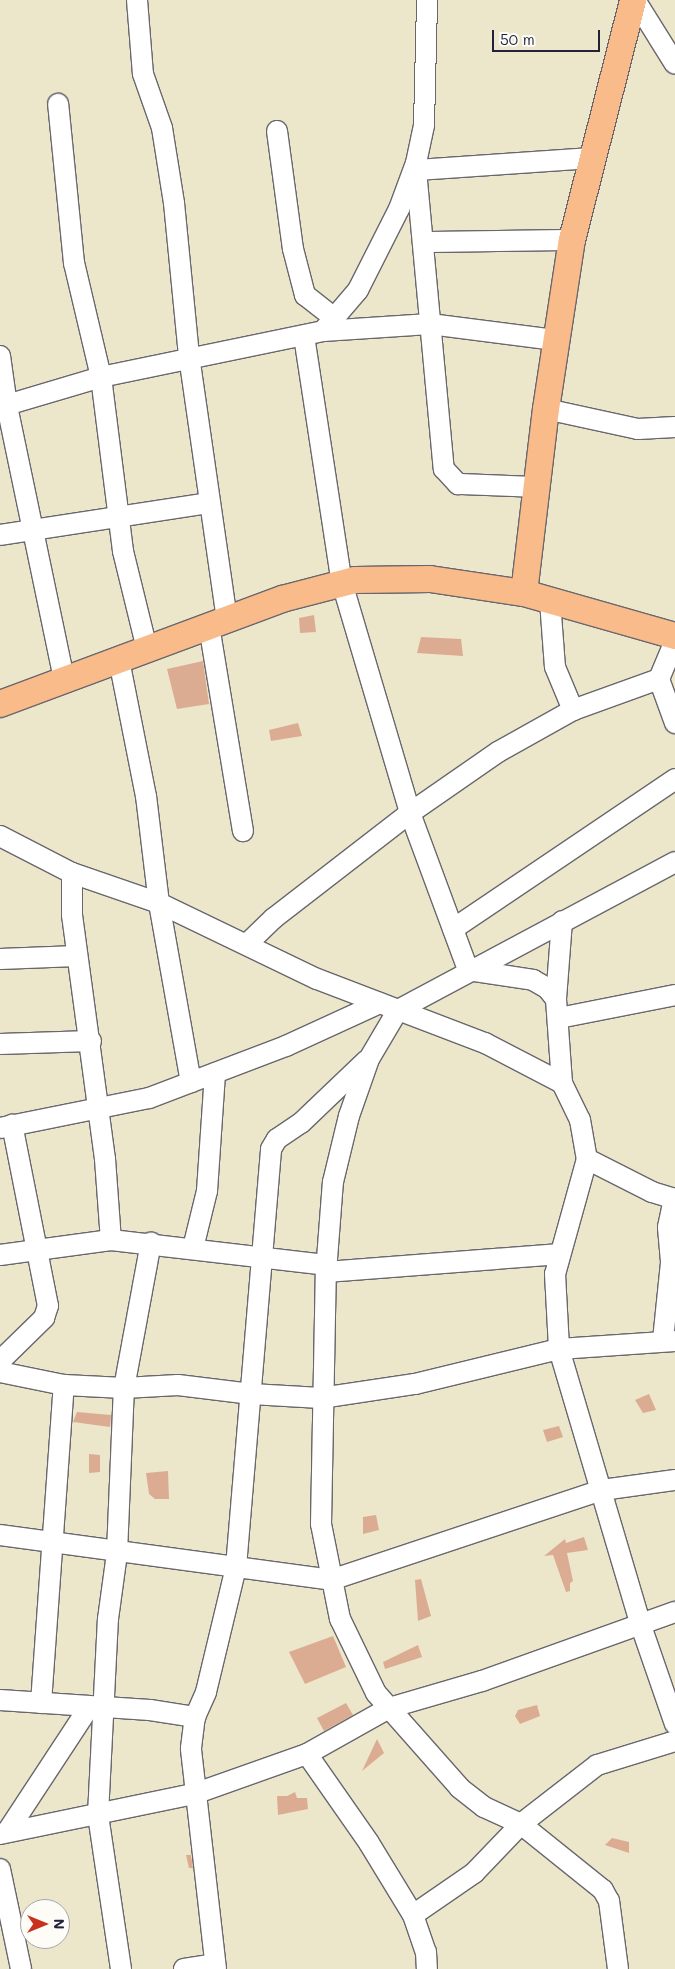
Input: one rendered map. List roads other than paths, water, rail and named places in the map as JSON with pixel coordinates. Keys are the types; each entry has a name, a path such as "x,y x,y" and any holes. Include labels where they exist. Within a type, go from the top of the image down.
{"main road":[{"path":"524,593 555,340 572,240 634,0"},
{"path":"0,704 282,599 355,580 430,579 524,593 675,636"}],"street":[{"path":"137,0 143,74 162,128 174,203 189,356 210,503 218,623 243,831"},
{"path":"321,328 358,290 399,209 416,167 424,124 426,0"},
{"path":"634,0 675,64"},
{"path":"58,104 74,263 101,377 123,551 147,649"},
{"path":"277,131 294,249 305,295 321,328 342,583 410,813 468,970"},
{"path":"416,167 593,158"},
{"path":"416,167 444,469 451,480 458,484 536,487"},
{"path":"423,242 572,240"},
{"path":"3,407 101,377 321,328 430,324 555,340"},
{"path":"0,356 3,407 64,680"},
{"path":"546,408 638,429 675,427"},
{"path":"0,535 210,503"},
{"path":"550,601 555,667 573,710"},
{"path":"675,641 660,679 675,723"},
{"path":"119,660 146,796 159,903 191,1082"},
{"path":"247,944 274,918 410,813 498,752 573,710 660,679"},
{"path":"453,929 675,779"},
{"path":"0,836 72,873 159,903 317,979 476,1039 562,1083"},
{"path":"0,1361 44,1318 48,1306 48,1294 6,1126 149,1098 389,1007 468,970 675,862"},
{"path":"72,873 77,956 91,1041 111,1240"},
{"path":"562,921 556,999 560,1018 562,1083 580,1120 588,1159 555,1274 558,1349 602,1490 640,1623 675,1724"},
{"path":"0,959 77,956"},
{"path":"468,970 533,980 547,988 556,999"},
{"path":"560,1018 675,995"},
{"path":"389,1007 349,1116 333,1182 326,1268 321,1398 321,1524 330,1580 340,1620 376,1693 389,1708 460,1788 484,1807 521,1824 603,1890 609,1901 618,1969"},
{"path":"0,1044 91,1041"},
{"path":"184,1969 215,1967 194,1794 191,1748 195,1717 206,1692 236,1567 261,1257 273,1144 369,1058"},
{"path":"194,1248 208,1191 215,1073"},
{"path":"0,1372 64,1385 124,1388 178,1385 251,1394 321,1398 415,1384 558,1349 669,1341 671,1262 668,1227 675,1199 652,1192 588,1159"},
{"path":"0,1255 36,1248 111,1240 151,1242 326,1268 560,1254"},
{"path":"121,1969 98,1815 96,1707 116,1553 124,1388 151,1242"},
{"path":"42,1703 64,1385"},
{"path":"0,1535 116,1553 330,1580 602,1490 675,1480"},
{"path":"4,1833 194,1794 307,1754 389,1708 482,1681 675,1612"},
{"path":"0,1700 150,1710 195,1717"},
{"path":"4,1833 96,1707"},
{"path":"413,1915 474,1873 521,1824 596,1765 675,1741"},
{"path":"307,1754 369,1843 413,1915 426,1952 427,1969"},
{"path":"0,1869 20,1969"}]}
